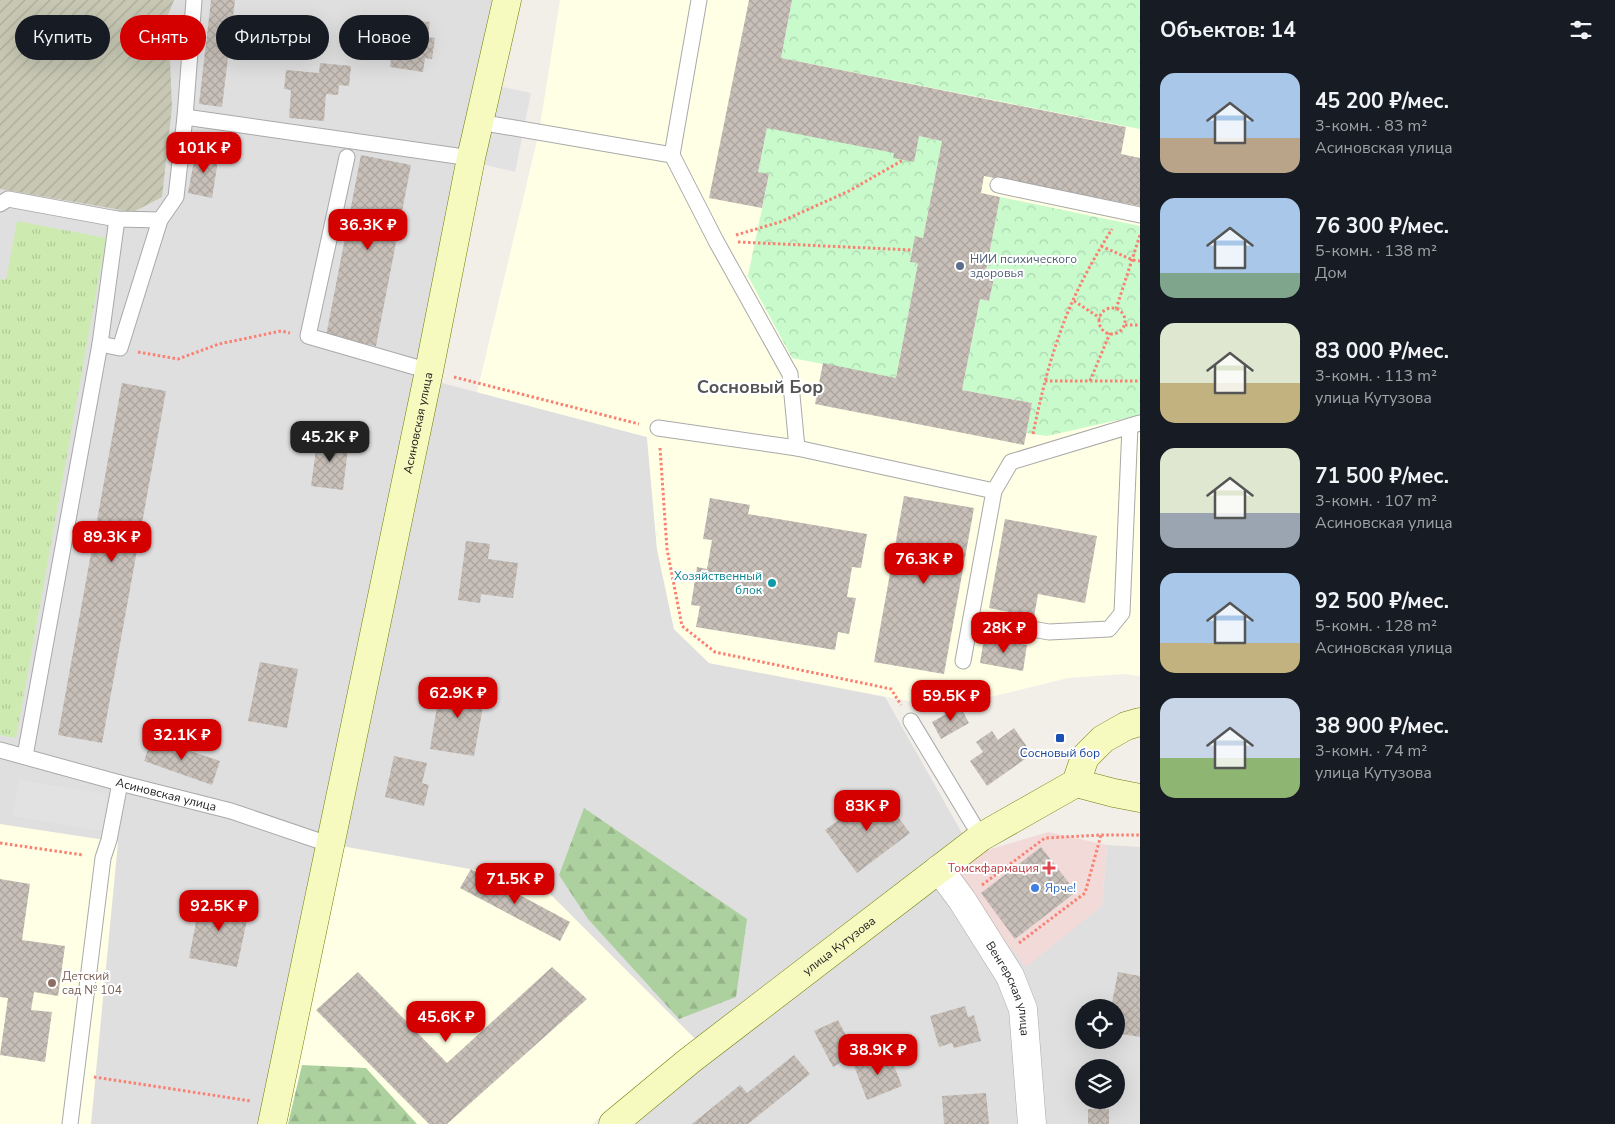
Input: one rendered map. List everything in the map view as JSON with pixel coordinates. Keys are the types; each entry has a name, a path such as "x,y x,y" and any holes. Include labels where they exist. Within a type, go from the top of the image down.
{"street":[{"name":"Асиновская улица","path":"274,1114 429,371 471,158 506,0"},
{"path":"1140,722 1126,726 1103,739 1085,756 1076,782 1140,798"},
{"name":"улица Кутузова","path":"613,1124 689,1061 981,837 1076,782"},
{"name":"Венгерская улица","path":"939,869 962,900 1010,976 1023,1009 1032,1124"}],"lane":[{"path":"100,344 120,348 160,220 176,197 185,117 194,0"},
{"path":"699,0 672,155 716,241 790,374 797,448"},
{"path":"185,117 471,158"},
{"path":"479,122 672,155"},
{"path":"346,157 308,336 429,371"},
{"path":"998,185 1140,215"},
{"path":"0,204 8,199 117,219 160,220"},
{"path":"25,756 100,344 117,219"},
{"path":"963,661 994,491 1011,462 1135,425 1122,613 1108,629 1049,632 999,623"},
{"path":"658,428 797,448 994,491"},
{"path":"911,721 981,837"},
{"name":"Асиновская улица","path":"0,750 231,811 331,845"},
{"path":"70,1124 103,858 109,840 120,783"}],"path":[{"path":"716,241 780,222 849,191 903,160"},
{"path":"1028,457 1040,400 1060,332 1091,263 1123,212"},
{"path":"1116,309 1140,235"},
{"path":"716,241 912,250"},
{"path":"1101,246 1133,260 1140,261"},
{"path":"1074,301 1100,318"},
{"path":"1107,309 1116,309 1123,314 1125,319 1124,325 1119,332 1110,333 1101,327 1100,318 1107,309"},
{"path":"1124,325 1140,325"},
{"path":"120,348 178,359 219,344 281,331 308,336"},
{"path":"1090,381 1110,333"},
{"path":"429,371 658,428 667,549 682,626 715,652 891,689 911,721"},
{"path":"1045,381 1140,381"},
{"path":"998,958 1085,893 1101,835"},
{"path":"962,900 1045,838 1140,835"},
{"path":"0,843 103,858"},
{"path":"76,1075 274,1114"}],"shaded area":[{"path":"0,0 497,0 259,1124 0,1124"},
{"path":"0,0 174,0 168,15 120,15 120,60 170,60 172,107 162,197 133,212 0,189"},
{"path":"560,0 1140,0 1140,676 1123,674 1068,678 945,708 709,663 674,629 657,549 647,437 477,392 539,132"},
{"path":"498,86 531,93 515,172 482,164"},
{"path":"438,382 647,437 657,549 674,629 709,663 885,697 962,833 695,1039 537,881 341,846"},
{"path":"19,780 108,794 102,831 13,816"},
{"name":"Детский сад № 104","path":"0,824 118,842 91,1124 0,1124"},
{"path":"1048,832 1107,845 1102,906 1026,967 953,875 984,851"},
{"path":"1107,845 1140,847 1140,1124 633,1124 697,1071 953,875 1102,906"},
{"path":"341,846 537,881 695,1039 592,1124 281,1124"}],"green space":[{"path":"792,0 1140,0 1140,129 781,58"},
{"path":"767,128 919,136 942,141 923,238 916,236 910,262 918,263 896,378 792,358 748,276 769,175 758,172"},
{"path":"1000,197 1140,226 1140,415 1047,436 1026,433 1032,403 962,390 980,299 989,301 994,278 985,276"},
{"path":"17,221 106,238 16,738 0,735 0,279 6,280"},
{"path":"584,808 747,919 736,997 679,1019 588,919 559,875"},
{"path":"302,1065 366,1068 417,1124 288,1124"}],"building":[{"path":"211,0 235,0 233,15 216,15 216,60 228,60 222,107 199,104 204,60 206,60"},
{"path":"749,0 792,0 781,58 1126,127 1121,154 1140,158 1140,206 984,176 981,193 1000,197 985,276 994,278 989,301 980,299 962,390 1032,403 1024,445 815,404 823,363 896,378 918,263 910,262 915,236 923,238 942,141 919,136 914,162 893,158 894,153 767,128 758,172 769,174 762,208 709,198"},
{"path":"429,37 435,38 432,59 429,59"},
{"path":"391,60 425,60 423,72 390,67"},
{"path":"320,63 351,66 349,86 339,85 338,95 326,94 324,121 289,118 291,90 284,89 286,70 319,73"},
{"path":"196,150 219,154 212,198 188,193"},
{"path":"361,155 411,165 376,346 326,336"},
{"path":"122,383 166,391 102,743 58,735"},
{"path":"318,435 349,439 343,490 311,486"},
{"path":"904,496 974,508 944,674 874,662"},
{"name":"Хозяйственный блок","path":"710,498 750,505 748,514 867,534 861,568 852,567 847,597 856,598 849,634 838,632 835,650 696,627 700,606 691,605 697,567 707,569 712,540 703,539"},
{"path":"1005,519 1097,536 1085,603 1038,594 1034,617 989,608"},
{"path":"466,541 490,544 488,559 518,563 513,598 481,594 480,603 458,600"},
{"path":"984,638 1027,645 1023,671 980,663"},
{"path":"260,662 298,669 287,728 248,721"},
{"path":"441,682 486,690 474,756 430,749"},
{"path":"960,706 969,723 941,739 932,722"},
{"path":"1014,728 1032,754 987,786 970,761 983,752 976,742 992,731 998,740"},
{"path":"152,738 220,761 212,785 144,761"},
{"path":"394,756 427,763 422,783 429,785 424,806 385,797"},
{"path":"878,791 910,833 857,873 825,830"},
{"path":"1041,847 1076,892 1015,939 981,893"},
{"path":"471,869 570,922 560,941 460,888"},
{"path":"0,879 30,884 22,940 65,946 58,996 34,992 31,1010 52,1012 45,1062 0,1055 8,998 0,997"},
{"path":"201,896 250,906 237,967 189,958"},
{"path":"552,967 587,999 447,1124 429,1124 316,1010 358,972 447,1063"},
{"path":"1118,972 1140,976 1140,1037 1125,1034 1125,999 1113,999"},
{"path":"965,1006 968,1017 974,1015 981,1041 954,1048 952,1043 939,1047 930,1016"},
{"path":"838,1020 856,1054 833,1067 814,1031"},
{"path":"889,1053 902,1086 867,1100 854,1066"},
{"path":"794,1055 810,1074 748,1124 692,1124 740,1085 747,1093"},
{"path":"986,1093 989,1124 944,1124 942,1096"},
{"path":"1088,1109 1109,1109 1109,1124 1088,1124"}],"place":[{"name":"НИИ психического здоровья","path":"960,266"},
{"name":"Хозяйственный блок","path":"772,583"},
{"name":"Сосновый бор","path":"1060,738"},
{"name":"Томскфармация","path":"1049,868"},
{"name":"Ярче!","path":"1035,888"},
{"name":"Детский сад № 104","path":"52,983"}],"district":[{"name":"Сосновый Бор","path":"760,387"}]}
